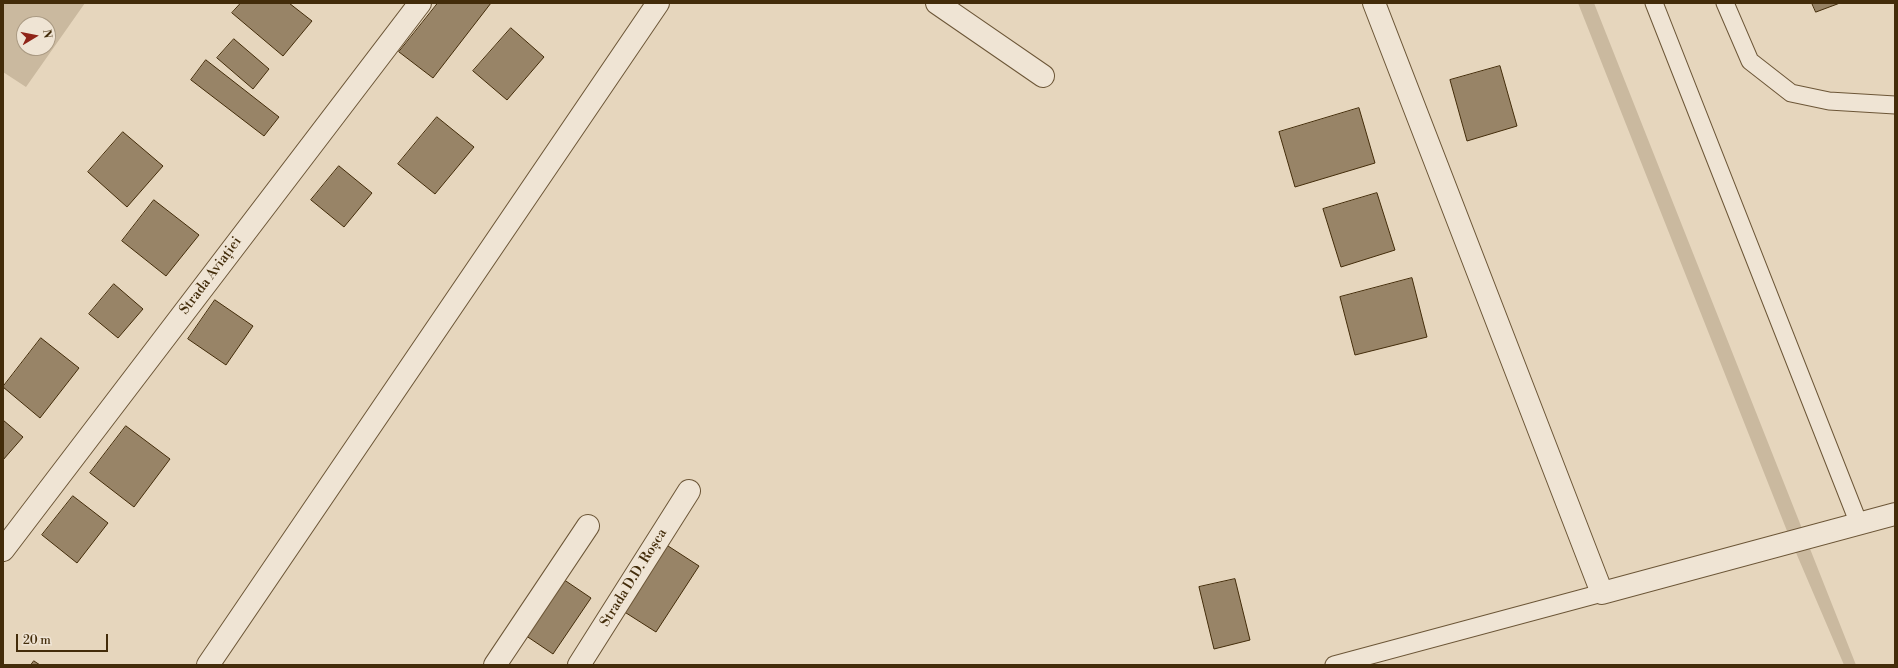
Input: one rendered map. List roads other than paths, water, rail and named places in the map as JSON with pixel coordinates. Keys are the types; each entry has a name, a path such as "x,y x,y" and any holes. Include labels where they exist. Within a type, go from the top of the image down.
{"street":[{"name":"Strada Aviației","path":"3,550 420,3"},
{"path":"208,665 658,3"},
{"path":"937,3 1043,76"},
{"path":"1374,3 1602,593 1895,514"},
{"name":"Strada D.D. Roșca","path":"579,665 690,491"},
{"path":"496,665 588,526"}],"lane":[{"path":"1654,3 1859,524"},
{"path":"1725,3 1750,61 1791,93 1829,101 1895,105"},
{"path":"1334,665 1602,593"}]}
